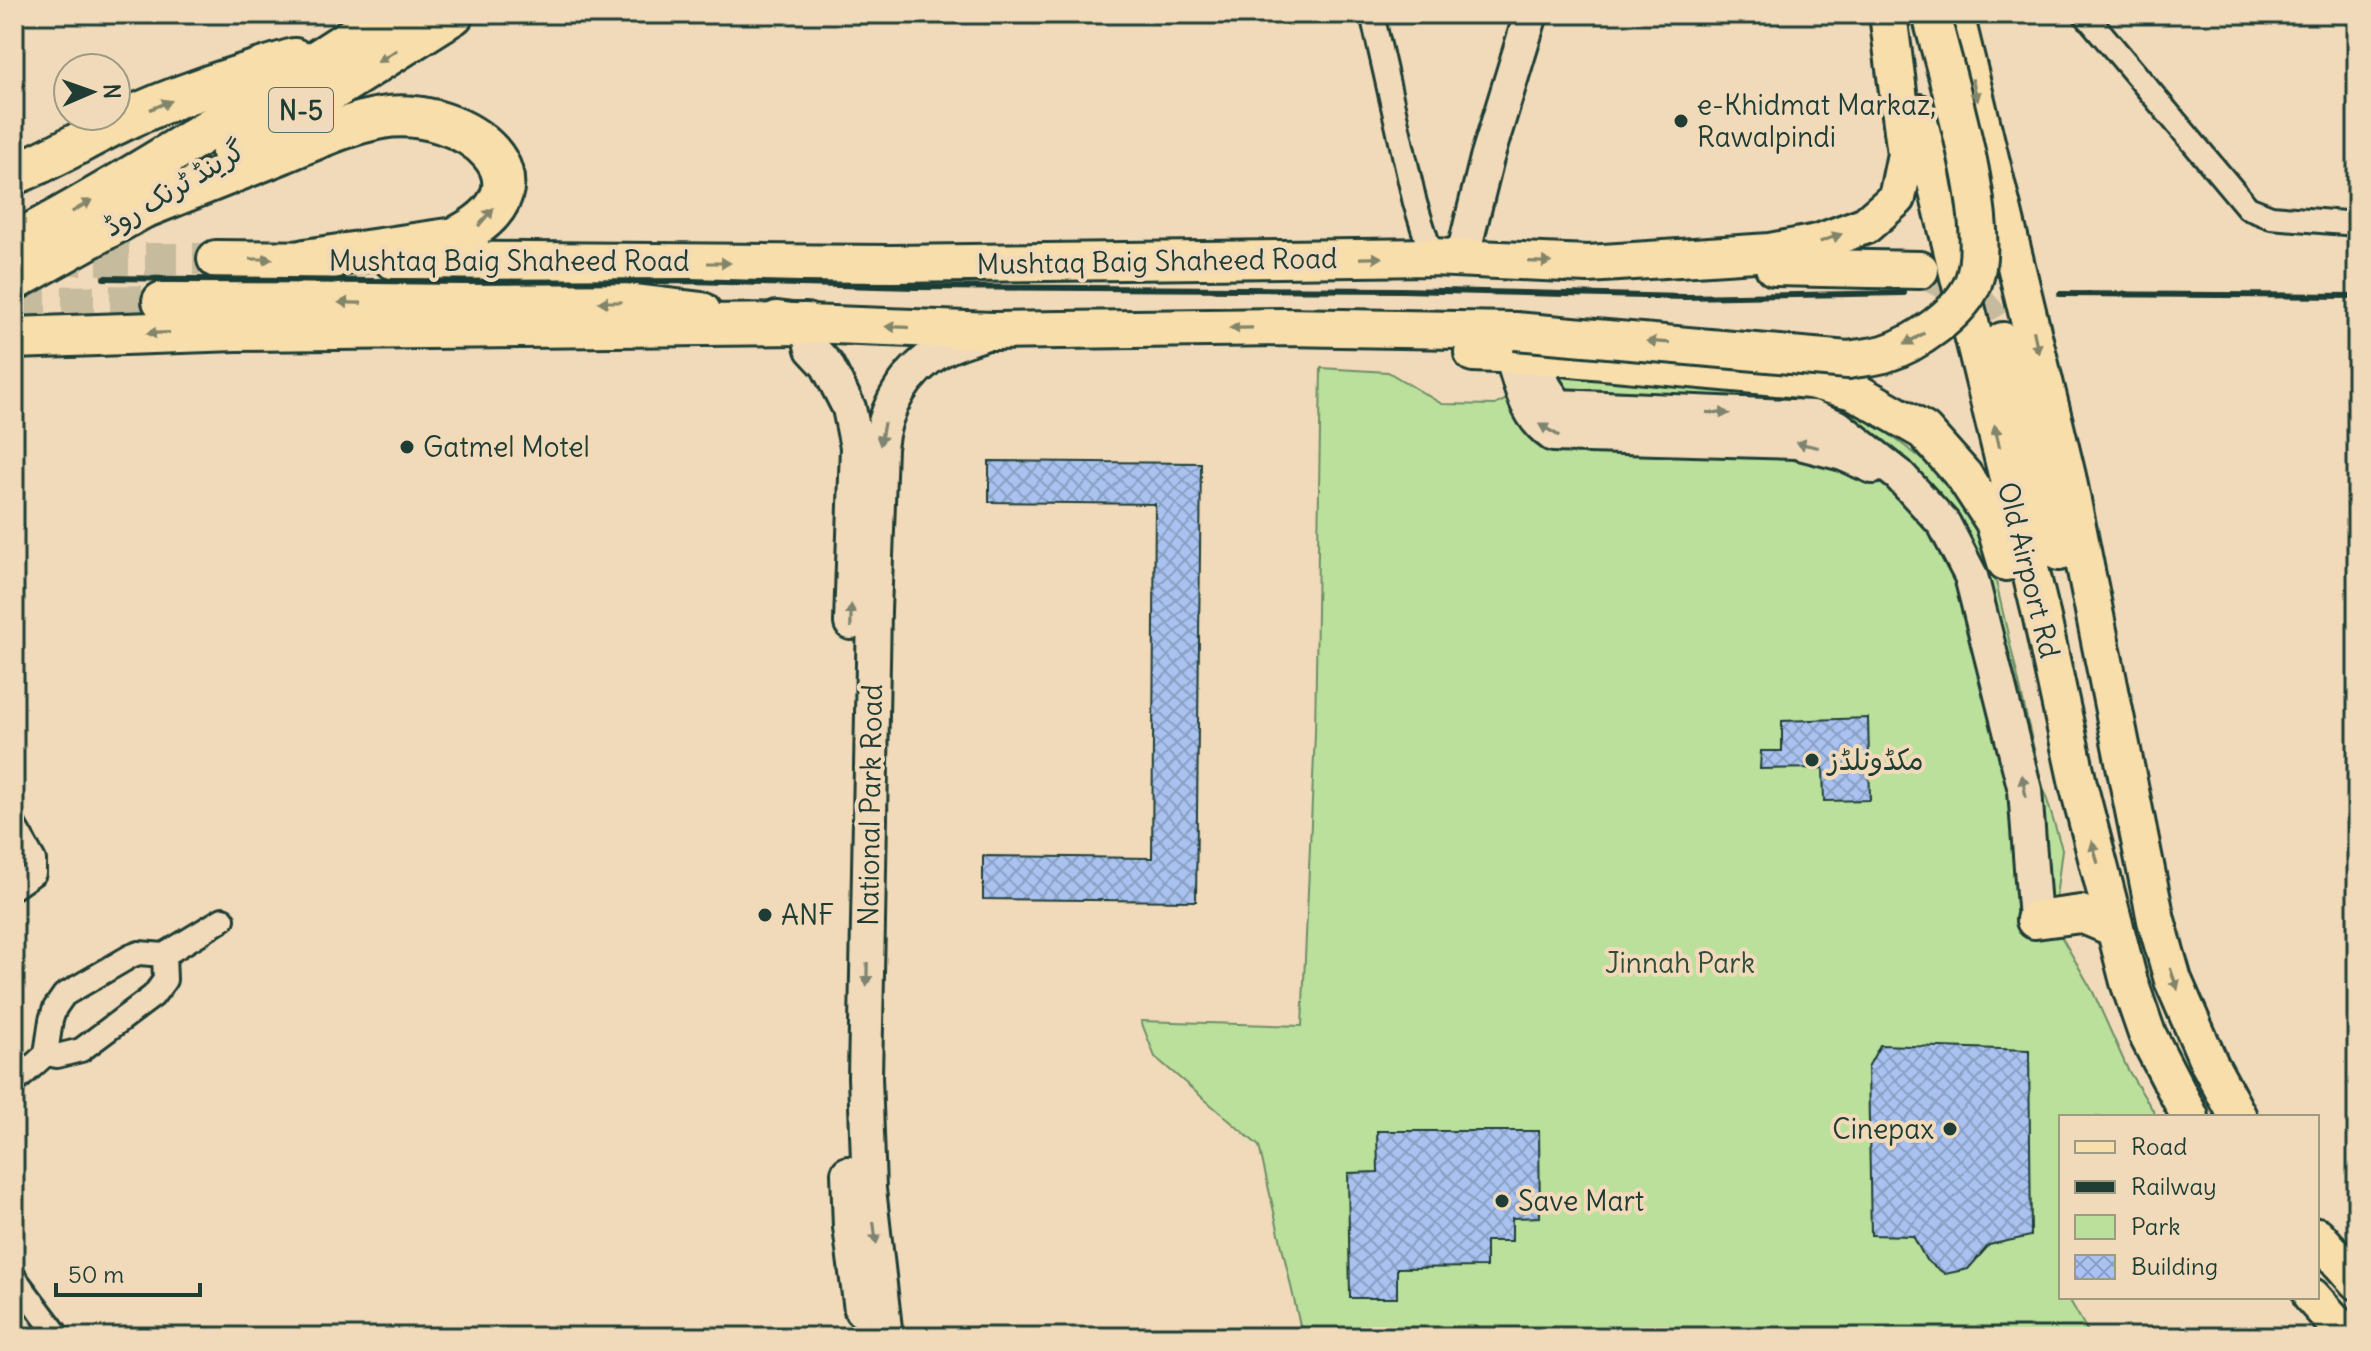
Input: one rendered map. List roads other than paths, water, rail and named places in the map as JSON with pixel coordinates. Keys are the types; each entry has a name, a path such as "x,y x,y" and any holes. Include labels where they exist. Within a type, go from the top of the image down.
{"highway":[{"name":"گرینڈ ٹرنک روڈ","path":"14,243 168,154 390,14"},
{"name":"گرینڈ ٹرنک روڈ","path":"14,280 148,206 453,14"},
{"path":"14,174 39,165 122,120 209,85 345,43"},
{"path":"148,206 343,128 383,118 408,117 450,125 481,141 495,156 501,170 502,189 489,218 476,228 455,238 305,260"},
{"path":"14,338 236,330 806,324"}],"main road":[{"name":"Mushtaq Baig Shaheed Road","path":"216,259 892,264 1447,258 1588,264 1770,252 1818,243 1866,225 1897,198 1906,154 1891,14"},
{"name":"Old Airport Rd","path":"1891,14 1938,190 2114,928 2147,1034 2189,1115"},
{"path":"161,301 627,302 806,324 993,331 1284,327 1513,343 1848,360 1883,354 1912,342 1956,308 1973,285 1978,235 1975,197 1931,14"},
{"name":"Old Airport Rd","path":"1955,14 2067,476 2156,920 2173,980 2210,1065 2237,1115"},
{"path":"1938,190 1964,261 1979,267 1995,256 1999,230 1994,166"},
{"path":"1588,264 1920,270"},
{"path":"2003,341 2026,420 2093,693 2156,920"},
{"path":"1513,343 1550,356 1810,380 1854,391 1924,431 1964,476 1994,522 2033,666 2053,728 2078,784"},
{"path":"2035,920 2081,914 2114,928"},
{"path":"2319,1238 2357,1281"},
{"path":"2314,1299 2348,1337"}],"street":[{"path":"1372,14 1415,203 1447,258"},
{"path":"1447,258 1487,158 1531,14"},
{"path":"2085,14 2248,208 2271,217 2357,224"},
{"name":"National Park Road","path":"806,324 812,349 827,365 849,408 857,447 843,1077 850,1227 864,1337"},
{"name":"National Park Road","path":"886,1337 869,1189 865,1077 874,611 882,425 894,398 919,366 942,349 993,331"},
{"path":"1513,343 1527,407 1535,420 1553,435 1796,442 1871,465 1944,524"},
{"path":"1550,356 1542,365 1540,375 1544,387 1558,406 1812,417 1838,427 1899,475 1944,524 1971,576 2025,790 2035,920"},
{"path":"14,825 34,860 34,873 14,887"},
{"path":"14,1083 46,1054 51,1020 64,995 131,956 139,953 164,955 223,919"},
{"path":"46,1054 57,1056 81,1050 153,996 165,980 164,955"},
{"path":"14,1277 59,1337"}],"tunnel":[{"path":"49,259 216,259"},
{"path":"1920,270 1969,296 1988,315 2003,341"},
{"path":"14,302 161,301"}],"railway":[{"path":"104,278 689,281 914,287 1402,290 1684,297 1904,293"},
{"path":"2060,294 2357,296"}],"place":[{"name":"e-Khidmat Markaz, Rawalpindi","path":"1681,121"},
{"name":"Gatmel Motel","path":"407,447"},
{"name":"مکڈونلڈز","path":"1812,760"},
{"name":"ANF","path":"765,915"},
{"name":"Cinepax","path":"1950,1129"},
{"name":"Save Mart","path":"1502,1201"}],"park label":[{"name":"Jinnah Park","path":"1680,963"}]}
